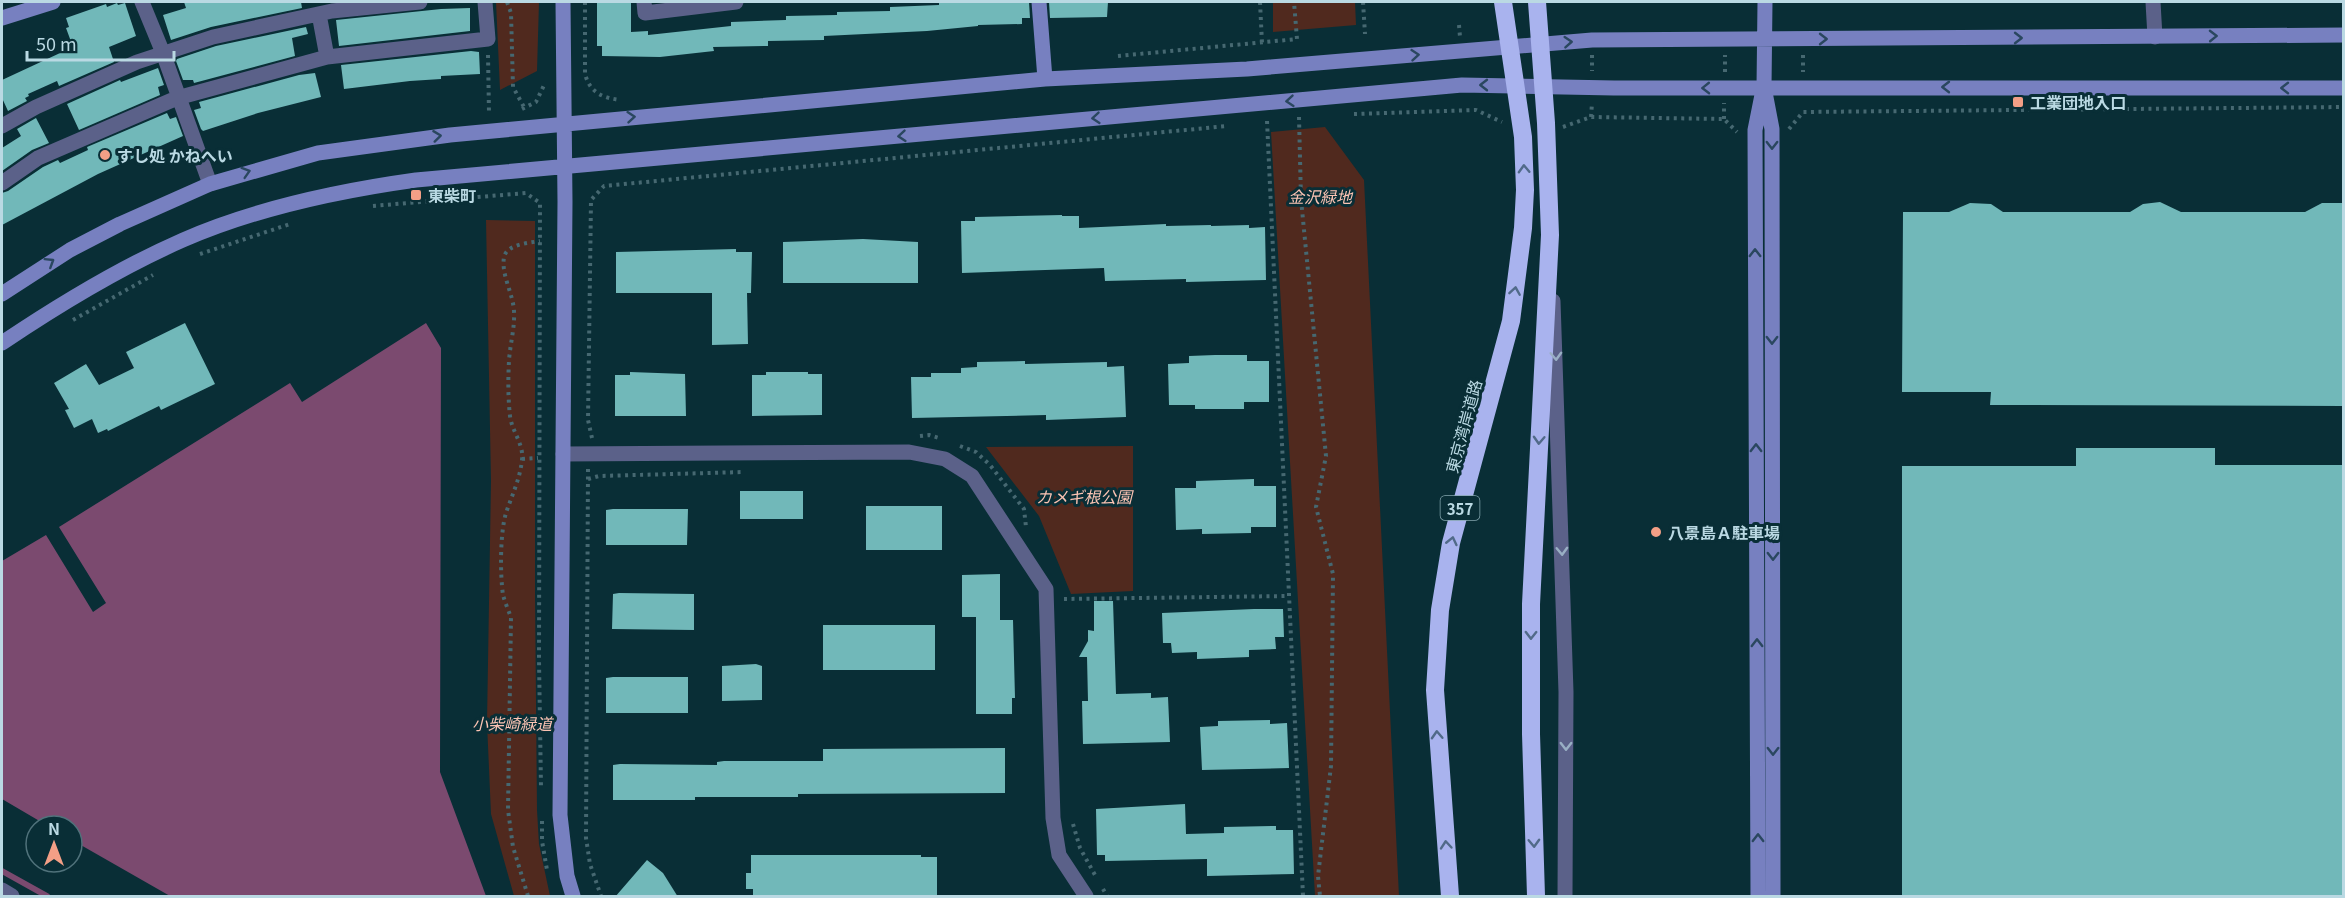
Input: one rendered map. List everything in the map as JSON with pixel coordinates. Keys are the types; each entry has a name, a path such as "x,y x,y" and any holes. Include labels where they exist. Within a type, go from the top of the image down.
{"highway":[{"name":"東京湾岸道路","path":"1450,897 1435,690 1440,610 1451,543 1511,321 1523,228 1525,190 1521,123 1503,2"},
{"path":"1536,897 1531,604 1550,235 1546,123 1537,2"}],"street":[{"path":"2,18 53,2"},
{"path":"142,2 163,53 177,98 210,184"},
{"path":"2,126 36,107 137,62 213,37 319,14 420,2"},
{"path":"2,183 38,158 177,98 327,57 488,39 485,2"},
{"path":"563,2 565,166 560,815 567,876 573,897"},
{"path":"644,2 645,13 736,2"},
{"path":"1039,2 1045,80"},
{"path":"1758,897 1755,130 1764,87 1765,2"},
{"path":"2153,2 2155,37"},
{"path":"319,14 327,57"},
{"path":"2,294 70,250 120,224 210,184 318,153 450,135 1045,80 1258,69 1509,46 1618,39 2343,35"},
{"path":"2,343 50,310 131,264 185,239 242,218 327,195 383,184 1462,85 1804,88 2343,88"},
{"path":"1764,87 1772,129 1773,897"},
{"path":"1550,235 1556,346 1566,692 1565,897"},
{"path":"563,454 909,452 945,459 972,476 1046,589 1053,819 1059,855 1086,897"},
{"path":"2,890 12,897"}],"path":[{"path":"507,2 512,13 513,87 525,109"},
{"path":"585,2 585,74 588,86 602,98"},
{"path":"1260,2 1263,44 1297,39 1294,2"},
{"path":"1363,2 1365,34"},
{"path":"488,39 489,113"},
{"path":"1803,39 1803,112 2343,108"},
{"path":"1345,114 1476,110 1508,124 1521,123"},
{"path":"1311,116 1299,117 1301,199 1326,456 1316,507 1333,574 1331,766 1318,876 1320,897"},
{"path":"1546,123 1565,127 1591,117 1724,119 1737,130 1740,137"},
{"path":"1266,122 1303,897"},
{"path":"592,435 588,420 591,200 604,186 1233,125"},
{"path":"368,206 526,193 540,203 538,458 541,796"},
{"path":"191,256 301,220"},
{"path":"528,897 513,847 508,810 511,617 503,596 502,562 506,514 517,487 522,449 511,420 509,400 509,361 514,310 513,295 504,271 504,255 521,244 540,241"},
{"path":"71,321 160,271"},
{"path":"919,436 929,435 947,441"},
{"path":"956,445 976,452 990,465 1024,509 1027,536"},
{"path":"522,459 538,458"},
{"path":"601,897 590,864 586,838 588,479 599,476 754,472"},
{"path":"1064,611 1066,588"},
{"path":"1064,599 1287,596"},
{"path":"542,818 542,841 547,872"},
{"path":"1072,819 1080,848 1096,877"},
{"path":"1102,887 1107,897"}],"green space":[{"path":"496,2 539,2 537,71 500,90"},
{"path":"1273,2 1355,2 1356,25 1273,32"},
{"name":"金沢緑地","path":"1325,127 1364,180 1399,896 1315,896 1271,132"},
{"name":"小柴崎緑道","path":"486,220 535,221 537,810 539,844 550,896 514,896 491,814 487,723 491,481"},
{"name":"カメギ根公園","path":"1133,446 1133,591 1071,594 1039,516 986,447"}],"shaded area":[{"path":"426,323 441,348 440,772 486,896 170,896 84,847 84,814 28,814 2,799 2,561 46,535 93,612 106,603 59,527 290,383 302,402"}],"building":[{"path":"184,2 301,2 302,8 211,27 171,40 163,15 186,8"},
{"path":"597,2 631,2 631,32 648,31 648,35 731,26 731,22 786,20 786,16 837,15 837,12 890,11 890,7 939,5 939,2 1029,2 1030,18 1022,18 1022,24 824,36 824,40 768,41 768,46 713,47 714,51 660,57 602,56 602,46 597,46"},
{"path":"1049,2 1108,2 1107,17 1050,18"},
{"path":"117,3 118,5 125,3 136,36 109,47 114,62 59,86 57,81 28,94 29,96 25,98 27,101 8,111 2,98 2,80 73,47 66,28 69,27 66,18 106,4 107,7"},
{"path":"470,8 470,31 339,46 336,20"},
{"path":"306,27 308,34 292,38 295,56 194,83 193,80 183,80 176,61 216,46"},
{"path":"479,52 480,74 441,76 441,79 344,89 341,65"},
{"path":"158,68 164,85 158,87 160,95 79,130 67,104 120,80 121,82"},
{"path":"315,73 321,97 258,113 203,131 201,129 194,110 201,108 199,102 299,75"},
{"path":"167,113 170,119 176,117 183,136 98,174 2,225 2,193 43,167 58,160 60,163 88,150 87,147"},
{"path":"36,118 49,143 32,150 2,171 2,148 21,136 17,129"},
{"path":"2160,202 2181,212 2305,212 2322,203 2343,203 2343,406 1990,405 1991,392 1902,392 1903,212 1949,212 1970,203 1991,204 2003,212 2130,212 2143,204"},
{"path":"1079,216 1079,228 1166,224 1166,226 1249,225 1249,228 1265,227 1266,280 1105,281 1104,268 962,273 961,221 975,221 975,217"},
{"path":"863,239 918,242 918,283 783,283 783,242"},
{"path":"736,249 736,252 752,252 751,293 747,293 748,344 712,345 712,293 616,293 616,252"},
{"path":"185,323 215,384 161,410 159,406 108,431 107,429 98,433 92,419 74,428 65,410 69,409 54,383 86,364 99,385 134,368 126,352"},
{"path":"1247,355 1247,361 1269,361 1269,402 1244,402 1244,409 1195,409 1195,405 1169,405 1168,364 1189,363 1189,356"},
{"path":"1025,361 1025,364 1107,362 1107,367 1124,366 1126,417 1046,420 1046,415 912,418 911,377 931,377 931,373 961,373 961,368 977,367 977,362"},
{"path":"630,372 685,374 686,416 615,416 615,375 630,375"},
{"path":"766,372 822,374 822,415 752,416 752,375 766,375"},
{"path":"2076,448 2215,448 2215,465 2343,465 2343,897 1902,897 1902,466 2076,466"},
{"path":"1254,479 1254,486 1276,486 1276,527 1251,527 1251,533 1202,534 1202,529 1176,530 1175,488 1196,488 1196,481"},
{"path":"740,491 803,491 803,519 740,519"},
{"path":"866,506 942,506 942,550 866,550"},
{"path":"688,509 687,545 606,545 606,510"},
{"path":"1000,574 1000,620 1013,620 1015,698 1012,698 1012,714 976,714 976,617 962,617 962,575"},
{"path":"613,594 694,594 694,630 612,629"},
{"path":"1094,601 1113,601 1116,694 1151,693 1151,698 1168,697 1170,742 1083,744 1082,701 1088,701 1087,657 1079,657 1088,641 1088,630 1094,631"},
{"path":"1283,609 1284,637 1275,637 1276,649 1249,650 1249,657 1197,659 1197,652 1172,653 1171,643 1163,643 1162,613"},
{"path":"823,625 935,625 935,670 823,670"},
{"path":"756,664 762,666 762,700 722,701 722,666"},
{"path":"688,677 688,713 606,713 606,678"},
{"path":"1270,720 1270,724 1287,723 1289,768 1202,770 1200,727 1218,726 1218,721"},
{"path":"1005,748 1005,793 798,794 798,797 613,800 613,765 620,764 717,765 717,762 724,761 823,761 823,749"},
{"path":"1185,804 1186,834 1224,833 1224,827 1276,826 1276,830 1293,830 1294,874 1207,876 1207,859 1105,861 1105,855 1097,855 1096,809"},
{"path":"751,855 921,855 921,857 937,857 937,895 753,895 753,889 746,889 746,873 751,873"},
{"path":"647,860 663,873 678,897 615,897"}],"waterway":[{"path":"2,871 47,896"}],"place":[{"name":"工業団地入口","path":"2018,102"},
{"name":"すし処 かねへい","path":"105,155"},
{"name":"東柴町","path":"416,195"},
{"name":"八景島Ａ駐車場","path":"1656,532"}]}
